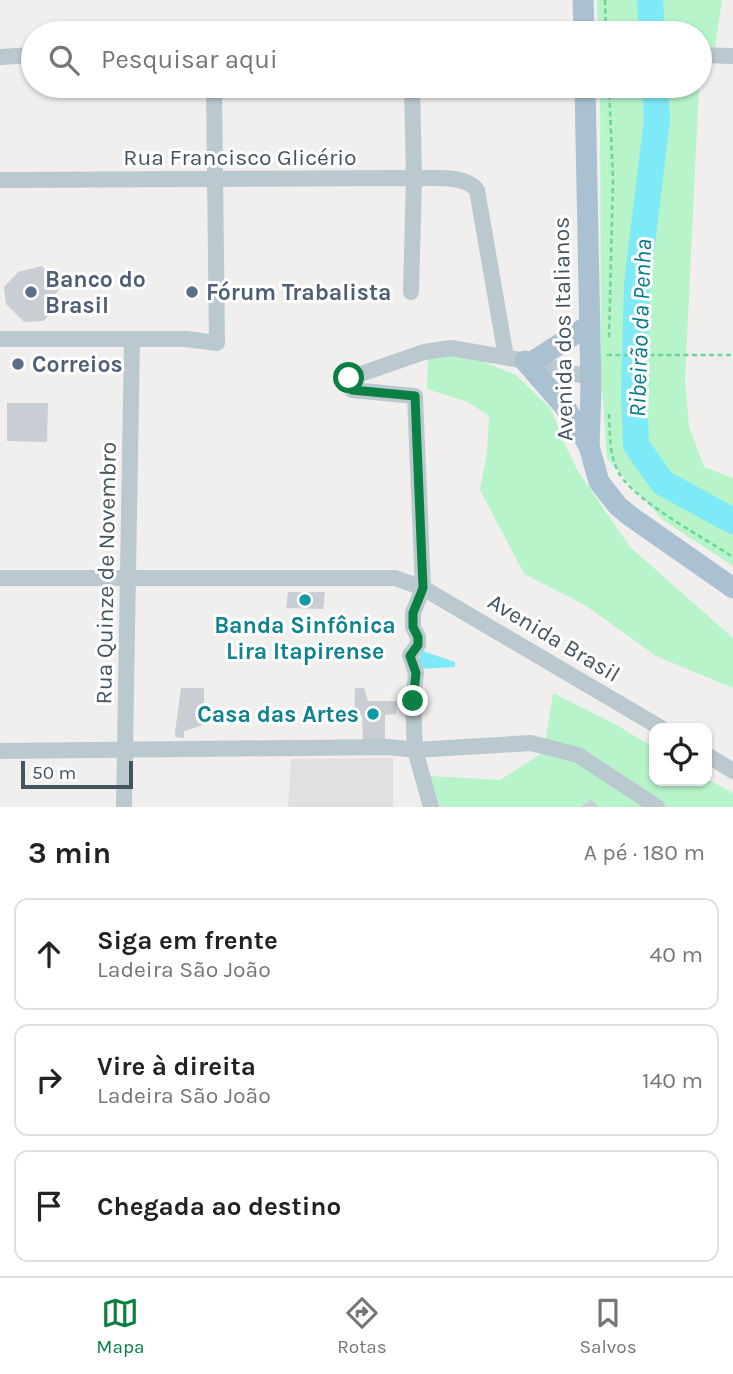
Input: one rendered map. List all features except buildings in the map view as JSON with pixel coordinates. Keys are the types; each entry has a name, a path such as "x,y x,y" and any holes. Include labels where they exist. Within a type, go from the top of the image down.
{"main road":[{"path":"583,0 584,21"},
{"name":"Avenida dos Italianos","path":"585,98 589,325 600,356 591,378 589,446 599,482 618,506 733,588"},
{"path":"589,325 521,360 565,407 589,446"}],"street":[{"path":"712,55 733,56"},
{"path":"0,57 21,56"},
{"path":"0,339 186,339 217,343 214,98"},
{"path":"411,292 414,178 412,98"},
{"name":"Rua Francisco Glicério","path":"0,180 464,180 477,190 521,360"},
{"name":"Rua Quinze de Novembro","path":"124,807 132,340"},
{"path":"430,807 415,750 413,701 416,684 410,656 418,645 418,637 413,627 413,613 423,588 415,396 352,390 346,383 349,378 424,352 451,348 521,360 591,378"},
{"name":"Avenida Brasil","path":"0,578 395,578 423,588 652,723"},
{"path":"0,751 332,747 415,750 531,743 578,755 657,807"},
{"path":"712,758 733,771"}],"path":[{"path":"605,0 606,21"},
{"path":"610,98 613,179 600,356 733,355"},
{"path":"609,409 611,447 619,472 637,494 733,556"}],"shaded area":[{"path":"393,758 393,807 288,807 291,759"}],"green space":[{"path":"597,0 722,0 715,47 712,47 712,21 598,21"},
{"path":"600,98 698,98 685,380 689,426 704,467 733,478 733,566 663,520 607,458 601,374"},
{"path":"444,350 516,375 551,409 579,473 630,547 733,638 733,688 656,656 585,605 524,574 480,490 487,453 489,416 468,402 427,389 428,355"},
{"path":"553,693 615,724 649,745 649,786 712,786 712,782 733,793 733,807 440,807 430,776 500,780 544,752"}],"water":[{"path":"420,650 455,662 455,667 419,669"}],"waterway":[{"name":"Ribeirão da Penha","path":"650,0 651,21"},
{"name":"Ribeirão da Penha","path":"656,98 657,120 637,284 634,391 636,445 663,483 733,521"}],"place":[{"name":"Banco do Brasil","path":"31,292"},
{"name":"Fórum Trabalista","path":"192,292"},
{"name":"Correios","path":"18,364"},
{"name":"Banda Sinfônica Lira Itapirense","path":"305,600"},
{"name":"Casa das Artes","path":"373,714"}],"route":[{"path":"349,378 346,383 352,390 415,396 423,588 413,613 413,627 418,637 418,645 410,656 416,673 413,701"}]}
